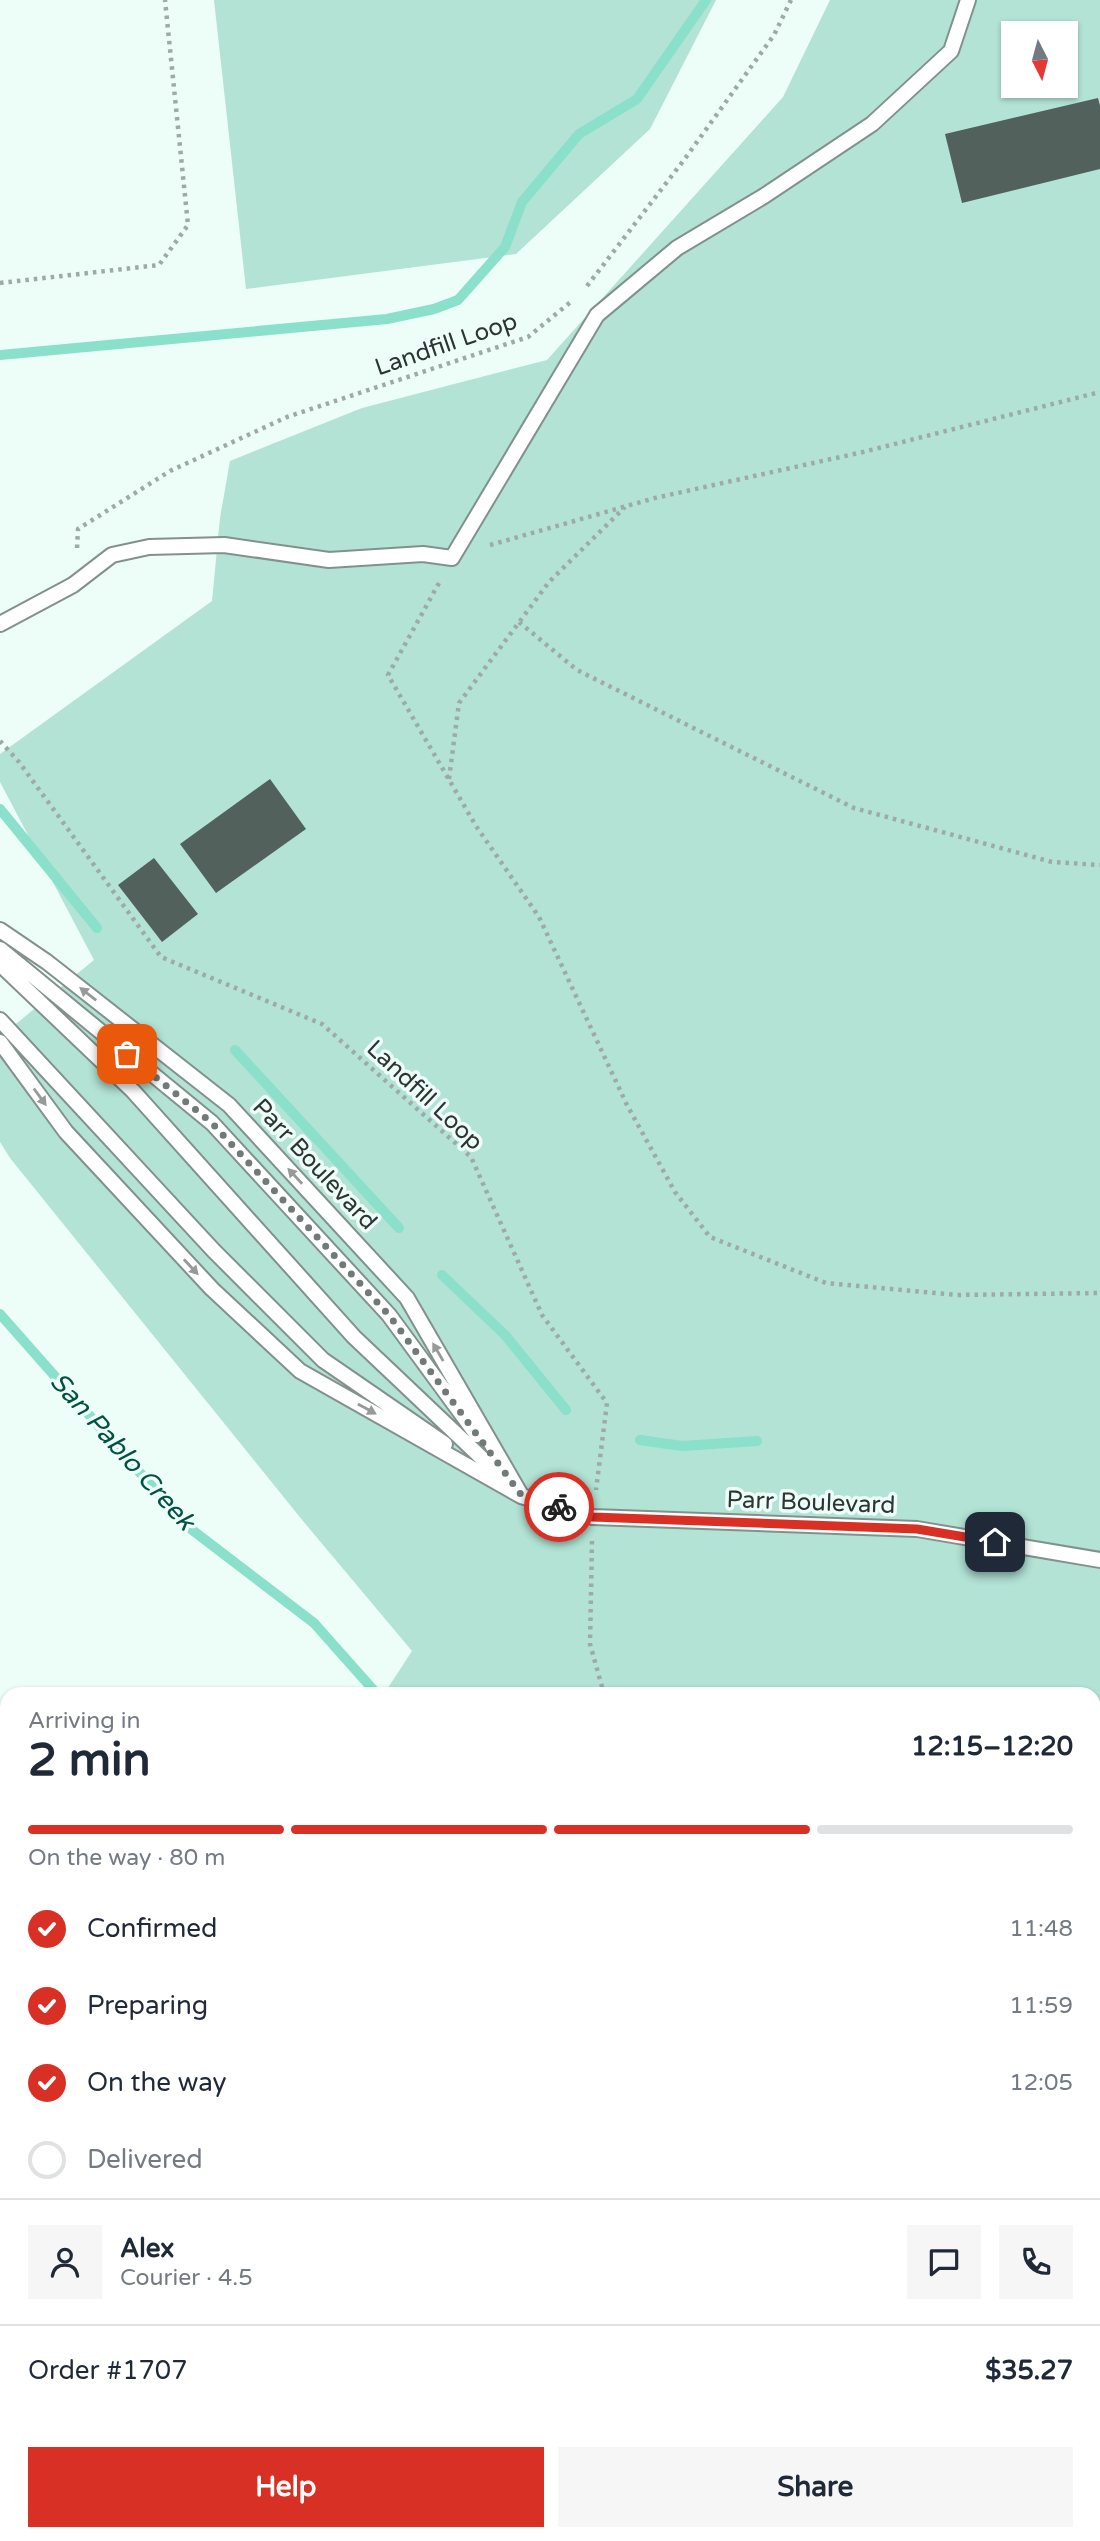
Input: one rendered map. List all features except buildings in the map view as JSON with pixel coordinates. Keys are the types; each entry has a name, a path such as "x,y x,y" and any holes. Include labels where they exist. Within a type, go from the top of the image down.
{"lane":[{"path":"0,624 73,585 111,555 149,547 224,545 329,560 423,554 452,558 597,316 677,248 764,196 872,124 951,51 968,0"},
{"name":"Parr Boulevard","path":"0,930 47,962 219,1096 248,1125 407,1298 522,1496"},
{"path":"0,949 212,1123 389,1315 522,1496"},
{"path":"0,964 133,1091 355,1337 522,1496"},
{"path":"0,1020 214,1251 323,1360 522,1496"},
{"name":"Parr Boulevard","path":"0,1042 66,1132 212,1289 300,1371 522,1496 593,1517 917,1529 1100,1560"}],"path":[{"path":"0,283 159,265 188,225 165,0"},
{"name":"Landfill Loop","path":"73,585 78,530 170,471 287,417 528,337 581,294 684,160 774,35 791,0"},
{"path":"1100,392 863,452 625,506 516,536 452,558 388,675 476,826 539,917 627,1105 675,1192 710,1237 826,1283 957,1295 1100,1293"},
{"path":"449,781 459,703 549,582 625,506"},
{"path":"519,622 578,670 854,808 1052,862 1100,865"},
{"name":"Landfill Loop","path":"0,741 19,762 161,957 322,1024 471,1157 542,1314 607,1403 593,1517 590,1644 602,1687"}],"green space":[{"path":"214,0 716,0 650,129 516,254 246,289"},
{"path":"830,0 1100,0 1100,1687 389,1687 412,1651 303,1521 10,1158 0,1142 0,1037 94,960 0,782 0,754 212,601 220,518 230,461 362,408 547,360 783,97"}],"waterway":[{"path":"0,355 387,319 434,309 458,300 505,247 522,202 579,134 637,99 706,0"},
{"path":"0,809 97,928"},
{"path":"235,1050 399,1228"},
{"path":"442,1275 505,1335 566,1410"},
{"name":"San Pablo Creek","path":"0,1314 187,1526 314,1623 371,1687"},
{"path":"640,1440 682,1446 757,1441"}],"way so far":[{"path":"127,1054 212,1123 389,1315 522,1496 559,1507"}],"route":[{"path":"559,1507 593,1517 917,1529 995,1542"}]}
